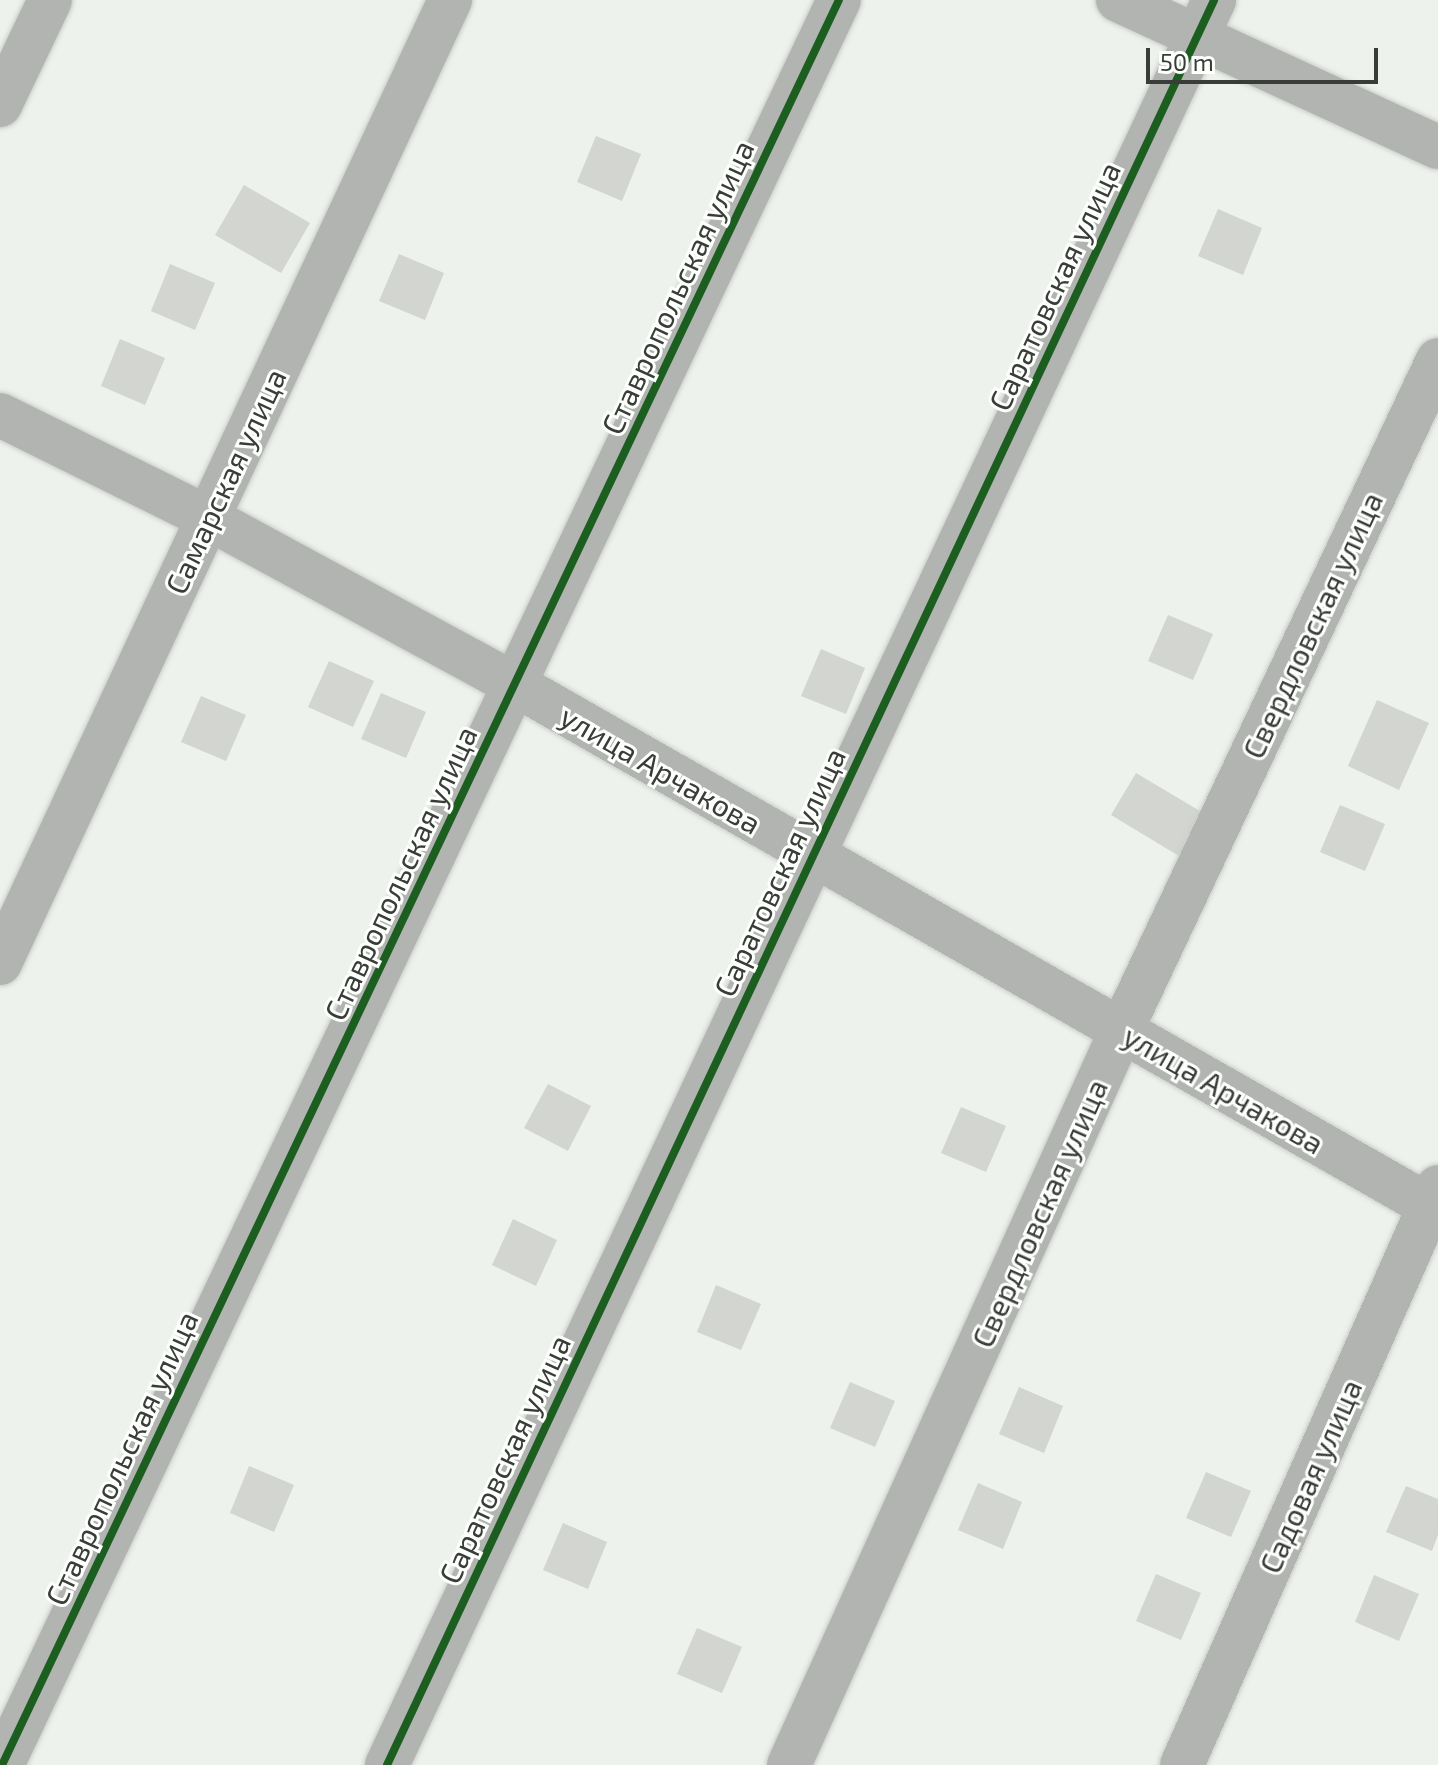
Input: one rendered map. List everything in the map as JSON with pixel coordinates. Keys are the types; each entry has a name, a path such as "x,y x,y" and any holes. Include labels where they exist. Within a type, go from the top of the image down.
{"street":[{"path":"0,105 50,0"},
{"name":"Самарская улица","path":"0,963 450,0"},
{"name":"Ставропольская улица","path":"2,1765 839,0"},
{"path":"1118,0 1206,18 1438,147"},
{"name":"Саратовская улица","path":"387,1765 1206,18"},
{"name":"Свердловская улица","path":"789,1765 1121,1031 1438,360"},
{"name":"улица Арчакова","path":"0,415 208,518 516,685 1121,1031 1435,1201"},
{"name":"Садовая улица","path":"1182,1765 1435,1201"}],"building":[{"path":"596,136 641,154 622,201 577,182"},
{"path":"244,185 310,223 281,273 215,235"},
{"path":"1218,209 1262,228 1243,275 1198,256"},
{"path":"399,254 444,273 425,320 379,301"},
{"path":"170,264 215,283 195,330 151,311"},
{"path":"120,339 165,358 145,405 101,386"},
{"path":"1168,615 1213,634 1193,680 1148,661"},
{"path":"821,649 865,668 846,714 801,696"},
{"path":"329,661 374,681 353,727 308,707"},
{"path":"381,693 426,712 406,758 361,739"},
{"path":"201,696 246,715 226,761 181,742"},
{"path":"1377,700 1429,723 1399,790 1348,766"},
{"path":"1136,773 1205,814 1179,856 1111,815"},
{"path":"1340,805 1385,824 1365,871 1320,852"},
{"path":"548,1084 591,1106 568,1151 524,1128"},
{"path":"961,1107 1006,1126 986,1172 941,1153"},
{"path":"513,1219 557,1240 536,1286 492,1265"},
{"path":"716,1285 761,1304 741,1350 697,1332"},
{"path":"850,1382 895,1401 875,1447 830,1428"},
{"path":"1019,1387 1063,1406 1044,1453 999,1434"},
{"path":"249,1466 294,1485 274,1532 230,1513"},
{"path":"1206,1472 1251,1491 1231,1537 1186,1518"},
{"path":"978,1483 1022,1502 1003,1549 958,1530"},
{"path":"1406,1486 1438,1499 1438,1535 1432,1551 1386,1532"},
{"path":"563,1523 607,1542 588,1589 543,1570"},
{"path":"1156,1574 1201,1593 1181,1640 1136,1621"},
{"path":"1374,1575 1419,1594 1399,1641 1355,1622"},
{"path":"697,1628 742,1647 722,1693 677,1674"}],"cycle path":[{"path":"2,1765 839,0"},
{"path":"387,1765 1214,0"}]}
